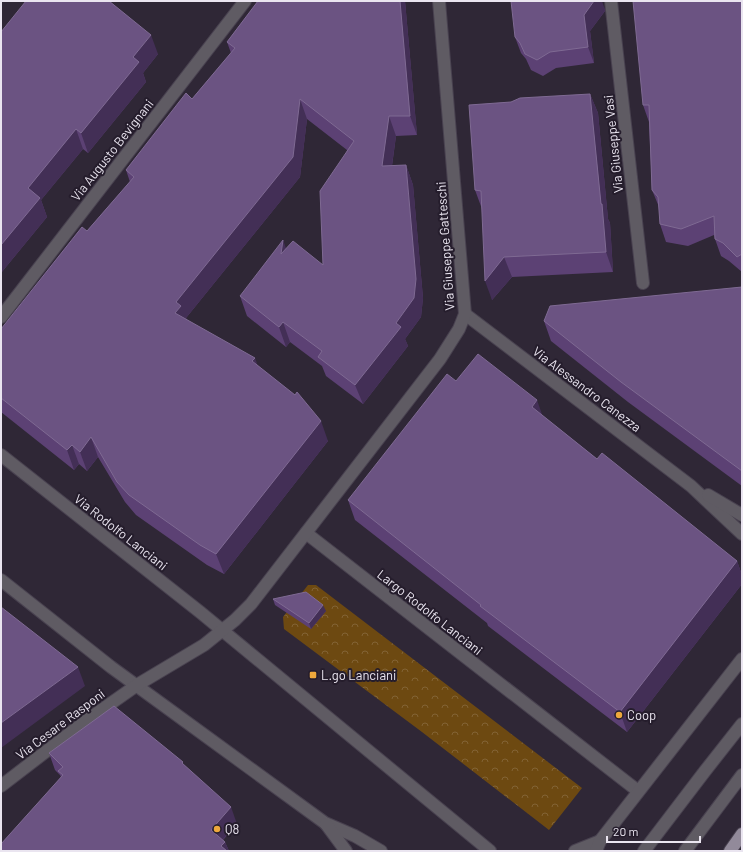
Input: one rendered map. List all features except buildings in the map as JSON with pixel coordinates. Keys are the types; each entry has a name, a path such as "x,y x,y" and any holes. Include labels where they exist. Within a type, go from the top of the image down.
{"main road":[{"path":"730,851 742,834"}],"street":[{"name":"Via Augusto Bevignani","path":"1,317 245,1"},
{"name":"Via Giuseppe Gatteschi","path":"306,533 450,346 465,314 439,1"},
{"name":"Via Giuseppe Vasi","path":"611,1 643,283"},
{"name":"Via Alessandro Canezza","path":"465,314 691,486 742,534"},
{"name":"Via Rodolfo Lanciani","path":"1,455 223,631"},
{"name":"Via Alessandro Canezza","path":"691,486 742,515"},
{"path":"137,685 204,645 223,631 250,604 306,533"},
{"name":"Largo Rodolfo Lanciani","path":"306,533 638,791"},
{"path":"1,580 111,666 325,823 355,836 381,851"},
{"path":"223,631 490,851"},
{"path":"575,851 599,848 638,791 742,659"},
{"name":"Via Cesare Rasponi","path":"1,786 83,723 137,685"},
{"path":"644,851 704,771 742,724"},
{"path":"685,851 742,775"},
{"path":"325,823 346,851"}],"green space":[{"path":"308,585 316,585 582,788 549,830 422,732 284,629 283,617"}],"place":[{"name":"L.go Lanciani","path":"313,675"},
{"name":"Coop","path":"619,715"},
{"name":"Q8","path":"217,829"}]}
